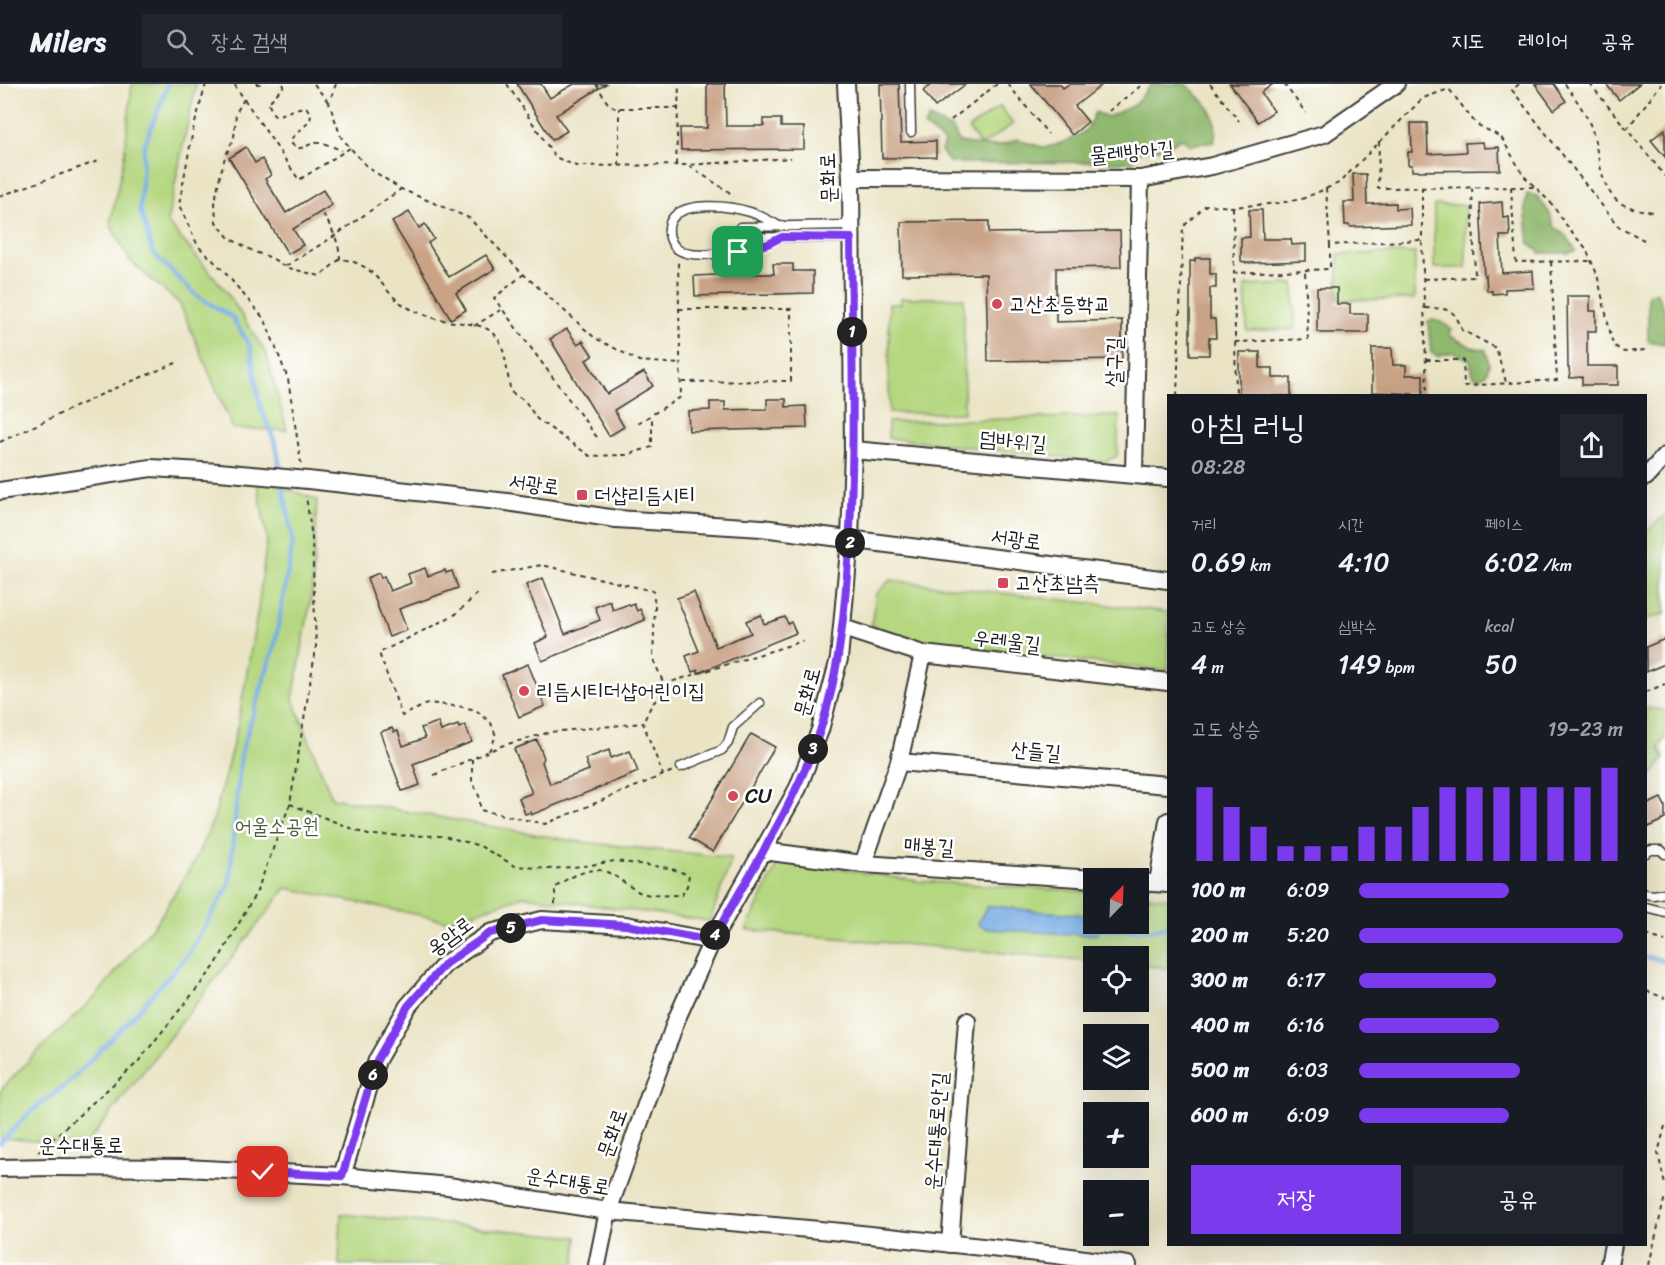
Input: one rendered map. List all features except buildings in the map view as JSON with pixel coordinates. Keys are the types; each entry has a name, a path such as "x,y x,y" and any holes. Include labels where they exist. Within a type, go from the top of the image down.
{"street":[{"name":"문화로","path":"597,1265 608,1210 677,1018 712,941 798,788 820,730 839,659 850,539 853,450 851,178 846,84"},
{"name":"물레방아길","path":"851,178 1140,179 1212,166 1324,134 1395,84"},
{"name":"살구길","path":"1134,474 1140,179"},
{"name":"덤바위길","path":"853,450 1167,478"},
{"path":"1647,476 1665,456"},
{"name":"서광로","path":"0,491 150,468 219,472 507,502 616,519 762,528 1167,580"},
{"name":"우레울길","path":"843,627 923,654 1167,682"},
{"path":"863,864 899,762 923,654"},
{"name":"산들길","path":"899,762 1167,785"},
{"path":"1163,884 1167,833"},
{"name":"매봉길","path":"763,850 863,864 1083,878"},
{"name":"옹암로","path":"342,1176 377,1060 408,1006 445,964 490,933 542,920 626,925 712,941"},
{"name":"운수대통로안길","path":"950,1244 967,1021"},
{"name":"운수대통로","path":"0,1168 185,1168 342,1176 448,1186 608,1210 950,1244 1128,1265"},
{"path":"1609,1265 1613,1246"}],"lane":[{"path":"910,84 911,132"},
{"path":"779,226 745,210 729,207 690,207 682,210 671,220 669,230 671,241 686,254 738,252 768,244 782,237"},
{"path":"740,227 779,226 851,231"},
{"path":"739,237 782,237 851,231"},
{"path":"681,768 722,750 728,743 733,727 760,703"},
{"path":"1647,853 1661,850 1665,854"},
{"path":"1647,894 1665,893"},
{"path":"1665,898 1661,905 1665,910"},
{"path":"1647,908 1665,910"}],"path":[{"path":"33,1156 137,1063 215,966 257,891 290,804 316,647 312,538 288,379 265,320 222,269 198,246 179,205 206,84"},
{"path":"236,84 299,180 350,148"},
{"path":"256,84 263,84"},
{"path":"283,84 284,86 268,103 274,115 280,116 300,107 307,108 311,115 310,121 292,138 292,144 296,148 304,149 312,143 324,143 344,152"},
{"path":"314,84 329,103 341,137 367,167 401,189 469,218 524,274 595,338 639,361 680,364"},
{"path":"329,103 336,84"},
{"path":"507,84 555,157 576,166 687,165 791,159"},
{"path":"596,84 607,102 615,108 679,108"},
{"path":"676,165 679,84"},
{"path":"951,120 997,84"},
{"path":"1008,84 1048,134"},
{"path":"1109,111 1143,84"},
{"path":"1210,84 1239,121"},
{"path":"1284,84 1306,113"},
{"path":"1519,84 1512,90 1618,226 1644,240"},
{"path":"1565,84 1583,108 1592,129 1599,163 1611,195 1626,207 1652,212"},
{"path":"1590,84 1665,176"},
{"path":"1627,129 1661,84"},
{"path":"1177,394 1183,227 1206,205 1233,207 1279,203 1302,199 1339,183 1423,98 1449,89 1476,124 1501,137 1524,176 1551,203 1585,247 1597,274 1613,345 1624,352 1645,350"},
{"path":"244,99 236,113 234,138 225,157 215,202 216,222 229,238 285,267 320,276 340,259 354,261 370,270 407,307 442,320 491,331 503,344 506,375 511,392 525,400 537,419 590,456 626,455 652,447 652,415"},
{"path":"619,108 619,166"},
{"path":"1379,141 1378,188 1535,187"},
{"path":"0,196 98,161"},
{"path":"687,165 729,192 745,210"},
{"path":"1422,187 1427,394"},
{"path":"1424,279 1475,277 1472,187"},
{"path":"1511,187 1516,262 1591,261"},
{"path":"1233,273 1330,269 1326,188"},
{"path":"285,267 336,235 401,189"},
{"path":"1233,207 1236,394"},
{"path":"323,214 336,235 340,248 340,259"},
{"path":"1330,245 1422,240"},
{"path":"638,423 681,397 678,249"},
{"path":"1426,360 1463,360 1464,386 1557,380 1551,261"},
{"path":"1235,342 1308,339 1305,270"},
{"path":"524,274 494,298 599,440"},
{"path":"1425,308 1449,309 1457,316 1462,330 1496,348 1506,383"},
{"path":"474,326 502,309"},
{"path":"679,309 791,309 791,381 680,382"},
{"path":"0,442 176,363"},
{"path":"492,574 542,565 653,591 656,606 653,659 664,684 662,695 652,704 643,723 663,775"},
{"path":"477,594 456,614 379,653 402,716 429,703 476,710 491,723 496,736 489,751"},
{"path":"664,684 803,640"},
{"path":"1647,692 1665,684"},
{"path":"434,775 489,751 550,732 643,723"},
{"path":"472,758 472,782 480,798 480,810 545,824 681,768"},
{"path":"290,804 368,835 444,836 480,846 515,866 549,868 615,861 669,868 688,874 687,886 682,895 641,893 604,870 573,875 555,888 556,909"},
{"path":"1647,935 1665,941"},
{"path":"1647,991 1665,998"},
{"path":"1665,1126 1658,1153 1665,1185"},
{"path":"1649,1265 1665,1196"}],"green space":[{"path":"132,84 196,84 167,222 226,291 266,353 287,430 233,429 180,304 130,261 110,224 124,158"},
{"path":"1152,84 1186,84 1210,109 1216,131 1214,141 1190,145 1181,138 1165,148 1140,151 1133,162 950,163 941,151 944,142 924,126 929,118 953,129 959,142 975,145 1003,145 1017,139 1046,147 1067,141 1083,133 1095,112 1108,117 1134,105"},
{"path":"1000,106 1013,124 981,146 968,129"},
{"path":"1527,194 1537,196 1549,212 1554,226 1568,238 1576,251 1540,253 1529,243 1525,206"},
{"path":"1434,205 1465,205 1466,268 1434,268"},
{"path":"1415,253 1415,299 1338,300 1338,254"},
{"path":"1294,284 1295,329 1247,331 1245,286"},
{"path":"1656,291 1665,312 1665,344 1648,341 1648,295"},
{"path":"901,298 964,298 964,413 889,413 889,304 901,304"},
{"path":"1428,321 1442,322 1451,329 1449,335 1471,347 1486,350 1489,364 1486,374 1478,379 1473,375 1470,360 1453,352 1437,356 1431,353"},
{"path":"1119,416 1117,456 1104,462 888,438 888,422"},
{"name":"어울소공원","path":"256,477 317,500 312,593 293,699 332,798 573,841 732,858 710,921 524,896 449,921 286,888 86,1145 0,1138 0,1091 96,996 159,919 194,862 214,818 238,724 258,609 267,538"},
{"path":"1665,515 1665,614 1647,619 1647,531"},
{"path":"890,580 1167,612 1167,671 903,640 871,625 876,594"},
{"path":"1647,708 1665,710 1665,739 1659,747 1664,758 1647,779"},
{"path":"780,859 917,881 1083,891 1083,934 1149,934 1149,896 1167,898 1167,968 1149,966 1149,946 1083,946 1083,960 746,930"},
{"path":"341,1214 577,1237 575,1265 339,1265"}],"water":[{"path":"987,907 1079,914 1083,916 1083,934 1097,934 1085,935 988,929 979,925 979,920"}],"waterway":[{"path":"168,84 144,146 140,210 153,253 197,296 232,317 250,346 260,406 276,445 281,473"},
{"path":"0,1143 29,1113 68,1083 188,955 229,885 241,753 275,644 293,542 282,481"},
{"path":"1149,930 1167,927"},
{"path":"1647,957 1665,961"}],"place":[{"name":"고산초등학교","path":"997,304"},
{"name":"더샵리듬시티","path":"582,495"},
{"name":"고산초남측","path":"1003,583"},
{"name":"리듬시티더샵어린이집","path":"524,691"},
{"name":"CU","path":"733,796"}],"route":[{"path":"263,1172 342,1176 377,1060 408,1006 445,964 490,933 542,920 626,925 712,941 798,788 820,730 839,659 843,627 850,539 853,450 851,238 782,237 768,244 738,252"}]}
